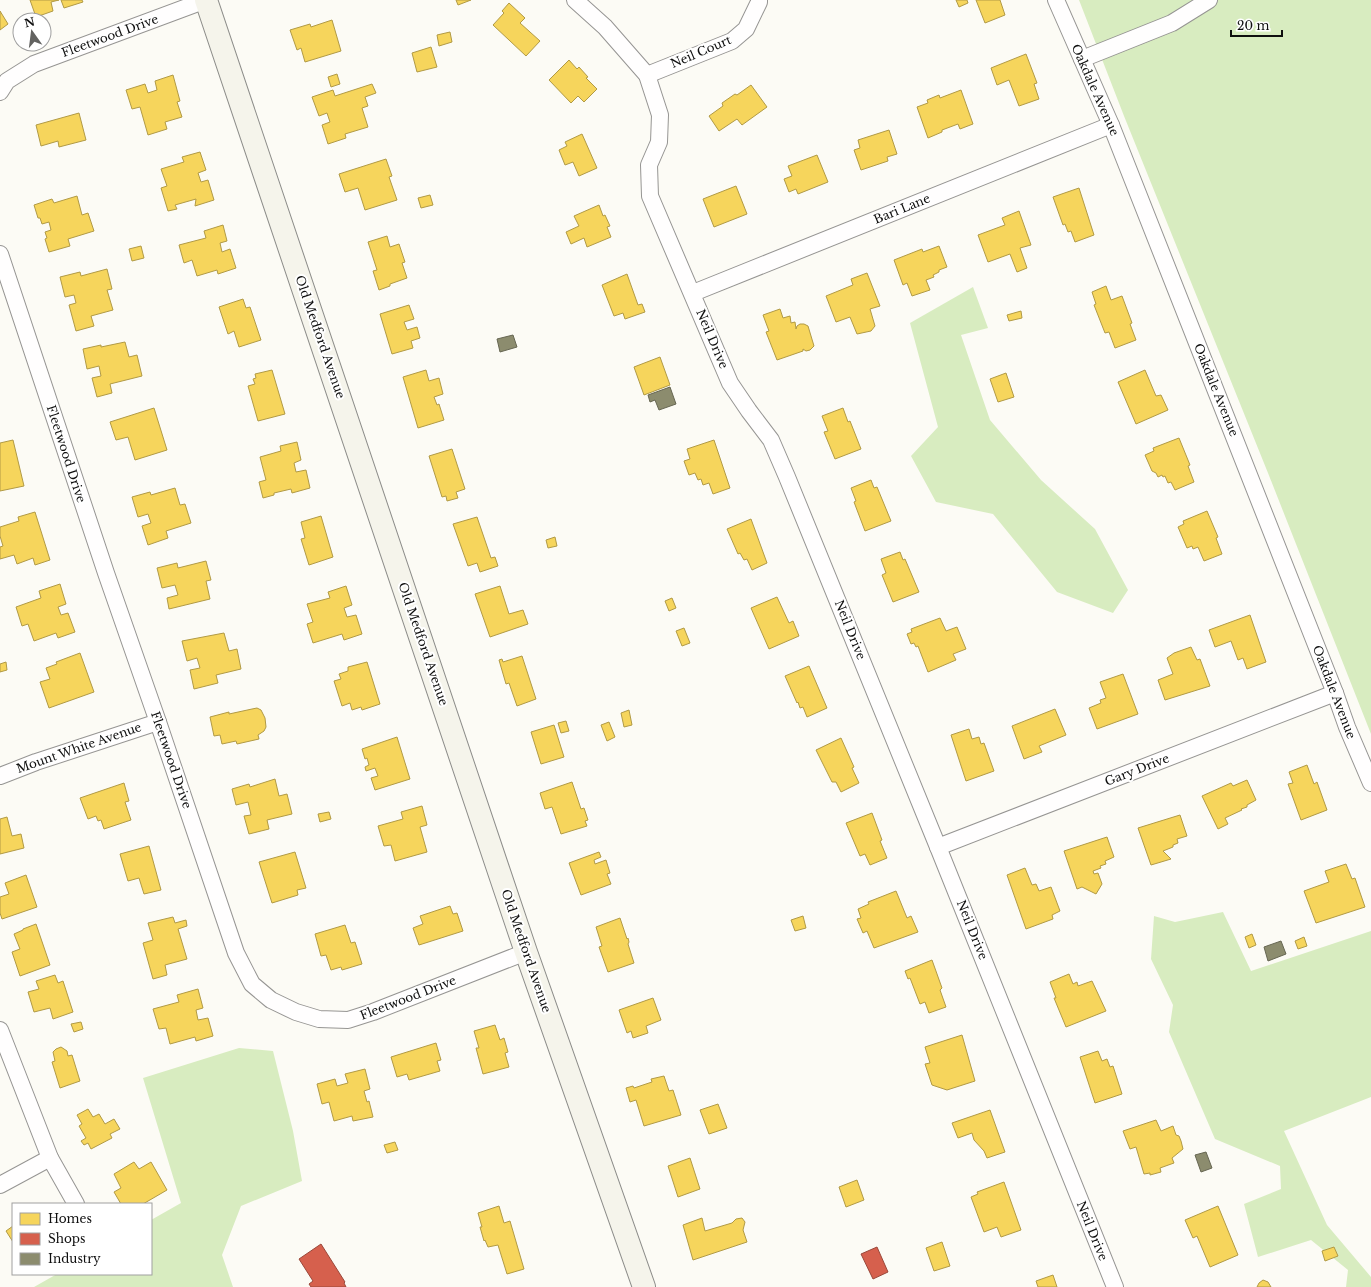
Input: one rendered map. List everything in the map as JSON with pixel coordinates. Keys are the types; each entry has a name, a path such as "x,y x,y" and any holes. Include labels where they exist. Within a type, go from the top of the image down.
{"street":[{"name":"Fleetwood Drive","path":"0,92 7,81 34,64 206,0"},
{"name":"Old Medford Avenue","path":"206,0 526,952 644,1287"},
{"name":"Neil Drive","path":"575,0 605,27 647,75 660,115 659,142 649,165 650,196 693,293 730,383 771,440 938,847 1115,1287"},
{"name":"Neil Court","path":"647,75 732,41 746,29 759,0"},
{"name":"Oakdale Avenue","path":"1056,0 1111,125 1347,726 1371,783"},
{"path":"1082,59 1172,23 1209,0"},
{"name":"Bari Lane","path":"693,293 1111,125"},
{"name":"Fleetwood Drive","path":"0,254 103,565 236,953 252,984 271,1000 296,1012 319,1019 348,1020 373,1012 526,952"},
{"name":"Gary Drive","path":"938,847 1335,693"},
{"name":"Mount White Avenue","path":"0,776 36,762 158,722"},
{"path":"0,1030 50,1158 75,1203"},
{"path":"0,1185 50,1158"}],"green space":[{"path":"1079,0 1371,0 1371,734 1268,473 1124,116"},
{"path":"973,287 988,328 961,335 990,420 1041,480 1095,529 1128,590 1113,613 1057,592 993,514 936,502 911,456 938,427 910,323"},
{"path":"1223,912 1251,971 1371,931 1371,1097 1284,1131 1327,1225 1371,1277 1371,1287 1346,1287 1348,1270 1311,1240 1258,1257 1244,1204 1281,1189 1280,1166 1215,1139 1169,1032 1173,1005 1151,959 1154,916 1175,922"},
{"path":"239,1048 273,1051 293,1131 302,1181 241,1206 222,1255 233,1287 34,1287 55,1275 152,1275 152,1219 181,1203 143,1078"}],"building: Homes":[{"path":"30,0 59,0 51,2 53,11 34,12"},
{"path":"61,0 82,0 83,2 64,8"},
{"path":"456,0 471,0 458,5"},
{"path":"956,0 967,0 968,3 959,7"},
{"path":"976,0 1000,0 1005,15 985,23"},
{"path":"509,3 525,18 520,23 540,41 526,56 493,25 504,13 502,11"},
{"path":"0,11 8,24 0,30"},
{"path":"332,20 341,51 305,62 301,48 297,50 290,30 310,24 311,27"},
{"path":"450,32 452,42 439,46 437,35"},
{"path":"431,47 437,67 417,72 412,53"},
{"path":"1026,54 1037,83 1034,84 1039,99 1019,106 1009,80 997,85 991,68"},
{"path":"569,60 577,69 579,67 588,77 586,78 597,89 584,102 578,96 571,103 549,80"},
{"path":"337,74 340,84 331,87 328,77"},
{"path":"173,75 180,101 177,102 182,117 165,122 167,129 148,135 140,107 132,109 126,90 145,84 148,93 157,90 155,81"},
{"path":"372,84 376,93 365,97 368,106 362,108 368,127 345,134 346,138 328,144 322,125 330,122 327,113 319,116 312,97 333,90 335,96"},
{"path":"751,85 767,107 742,125 737,119 719,131 709,116 723,106 722,103"},
{"path":"961,90 973,124 960,129 958,124 942,130 942,132 928,138 917,107 928,103 927,100 939,95 940,98"},
{"path":"79,113 86,140 59,147 58,141 41,146 36,125"},
{"path":"889,130 897,154 887,157 888,161 861,170 854,150 860,148 858,140"},
{"path":"582,134 597,168 579,176 573,162 565,165 559,150 567,146 565,142"},
{"path":"200,152 206,170 198,173 201,182 208,180 214,200 195,206 196,199 175,205 177,209 168,211 161,188 167,186 161,169 184,162 182,157"},
{"path":"817,155 828,182 798,194 796,189 789,192 784,179 792,176 788,166"},
{"path":"386,159 392,176 389,177 397,200 365,210 358,188 345,192 339,174"},
{"path":"736,186 747,214 714,227 703,199"},
{"path":"1079,188 1094,235 1075,242 1071,231 1068,232 1065,224 1063,225 1053,197"},
{"path":"430,195 433,205 421,208 418,198"},
{"path":"77,196 82,215 88,213 94,231 68,239 70,246 49,252 45,239 47,238 45,232 51,230 49,222 42,224 40,218 38,218 34,205 52,199 54,203"},
{"path":"599,205 603,216 605,215 610,226 607,227 611,237 587,247 584,238 571,244 566,232 579,226 574,216"},
{"path":"1019,211 1031,245 1020,248 1027,268 1017,272 1010,254 988,262 978,235 1005,225 1002,218"},
{"path":"223,225 227,241 220,243 222,252 230,249 236,268 218,274 217,270 197,276 192,260 184,263 179,245 206,238 204,231"},
{"path":"387,236 390,247 399,244 405,262 402,263 407,278 379,290 373,271 377,270 368,242"},
{"path":"141,246 144,258 132,261 129,249"},
{"path":"939,246 947,267 939,270 939,272 933,275 934,277 926,280 930,290 912,296 907,283 903,285 894,260 922,249 923,252"},
{"path":"107,269 112,289 107,290 113,310 91,316 94,326 76,331 69,305 76,303 74,295 65,297 60,277 80,272 81,276"},
{"path":"867,273 880,306 870,309 875,326 871,331 857,334 850,317 836,322 826,296 853,285 851,279"},
{"path":"627,274 638,305 642,304 645,312 625,319 623,313 614,316 602,285"},
{"path":"1106,286 1111,300 1122,296 1132,323 1130,324 1136,340 1115,348 1109,332 1105,333 1094,305 1096,304 1092,292"},
{"path":"243,299 246,308 250,307 261,340 239,347 234,331 228,334 219,307"},
{"path":"409,305 414,319 404,322 407,330 417,327 420,338 411,341 413,348 392,354 380,314"},
{"path":"780,309 783,318 790,316 791,323 795,322 796,329 800,324 808,326 814,346 810,350 806,351 803,349 803,351 777,360 766,332 769,331 763,315"},
{"path":"1021,311 1022,318 1009,321 1007,315"},
{"path":"125,342 129,357 137,355 142,376 110,384 112,393 97,397 92,378 101,376 99,366 87,369 83,349"},
{"path":"660,357 670,385 644,395 634,367"},
{"path":"272,370 285,414 258,421 248,386 255,384 253,379 256,378 255,374"},
{"path":"426,370 429,381 439,378 443,394 434,397 437,405 439,404 444,420 418,428 403,377"},
{"path":"1145,370 1156,396 1161,395 1168,410 1136,424 1118,382"},
{"path":"1006,373 1014,397 998,402 990,379"},
{"path":"154,408 167,450 135,460 128,437 116,440 110,422"},
{"path":"843,408 861,449 835,459 824,432 828,431 822,416"},
{"path":"1179,438 1190,465 1188,466 1194,482 1175,490 1171,482 1168,483 1165,476 1163,477 1162,475 1158,477 1156,473 1152,471 1145,455 1154,451 1153,448"},
{"path":"13,440 24,486 0,491 0,443"},
{"path":"714,440 730,488 713,494 709,483 703,485 701,479 698,480 695,473 689,475 684,461 690,459 687,449"},
{"path":"297,442 301,460 294,463 296,472 306,470 310,488 292,493 291,489 274,493 274,495 263,498 259,482 266,480 260,457 281,451 280,446"},
{"path":"452,449 465,489 456,492 458,498 447,501 446,496 442,497 429,456"},
{"path":"871,480 874,488 877,487 891,521 865,531 854,502 856,501 851,488"},
{"path":"175,488 180,505 185,504 191,523 166,531 168,538 148,545 142,526 151,523 148,514 138,517 132,497 150,492 151,495"},
{"path":"1207,511 1218,537 1216,538 1222,554 1204,561 1198,547 1193,549 1192,546 1187,548 1178,527 1184,524 1183,521"},
{"path":"35,512 50,560 35,565 33,558 17,564 14,555 0,559 0,547 3,546 0,536 0,527 19,521 18,517"},
{"path":"321,516 333,557 309,565 301,539 305,538 301,522"},
{"path":"477,517 491,558 495,557 498,566 480,572 477,563 468,566 453,524"},
{"path":"751,519 767,563 752,570 747,559 744,560 740,553 738,554 727,529"},
{"path":"555,537 557,546 548,548 546,540"},
{"path":"900,552 903,560 905,559 919,592 893,602 882,575 886,573 881,559"},
{"path":"206,561 211,580 206,581 210,599 169,609 167,598 178,595 175,585 162,588 157,568 177,563 178,568"},
{"path":"60,584 66,604 58,607 61,615 68,613 75,632 58,638 56,633 34,641 28,624 22,626 16,607 41,598 39,591"},
{"path":"346,586 352,605 344,608 347,617 356,615 362,634 344,640 342,634 313,643 307,624 313,622 307,604 330,598 328,592"},
{"path":"500,586 509,614 523,610 528,624 490,637 475,594"},
{"path":"777,597 789,623 793,621 799,636 769,649 751,608"},
{"path":"672,598 676,608 669,611 665,601"},
{"path":"1250,615 1266,662 1247,669 1243,658 1238,660 1231,641 1215,647 1209,630"},
{"path":"940,618 946,631 957,627 966,649 953,654 956,660 928,672 918,646 916,647 914,643 911,644 907,634 912,632 911,629"},
{"path":"684,628 690,643 682,646 676,631"},
{"path":"224,633 229,651 237,649 241,669 216,675 218,683 194,689 190,670 200,668 197,658 187,661 182,641"},
{"path":"1191,647 1197,660 1200,659 1210,686 1165,700 1158,680 1173,674 1167,658 1174,653"},
{"path":"80,653 94,692 49,708 40,682 50,679 46,668 57,664 56,662"},
{"path":"522,656 536,699 517,706 509,683 506,684 499,660 502,659 503,662"},
{"path":"6,662 7,670 0,672 0,664"},
{"path":"367,662 380,704 362,710 361,707 352,710 350,703 342,706 334,681 341,679 339,674 348,671 348,667"},
{"path":"809,666 827,708 807,717 803,707 800,708 798,702 797,703 785,676"},
{"path":"1123,674 1138,714 1097,729 1089,708 1101,703 1100,700 1106,698 1100,682"},
{"path":"257,708 261,710 265,718 266,727 264,731 258,735 259,739 237,744 236,741 222,744 220,735 214,736 210,717 229,712 229,714"},
{"path":"1055,709 1066,735 1039,746 1042,752 1024,759 1012,726"},
{"path":"629,710 632,725 624,727 621,713"},
{"path":"566,721 569,731 561,733 558,723"},
{"path":"609,722 615,737 607,741 601,725"},
{"path":"554,725 564,757 541,764 531,732"},
{"path":"969,729 972,739 979,737 981,744 984,743 994,771 966,781 951,735"},
{"path":"397,737 410,779 375,790 371,778 378,776 375,768 366,771 365,767 369,765 367,758 365,759 362,749"},
{"path":"841,738 854,767 852,768 859,783 841,792 836,782 832,782 816,750"},
{"path":"1307,765 1314,784 1317,782 1327,810 1301,820 1288,784 1293,783 1289,772"},
{"path":"275,779 279,796 287,794 292,814 267,820 269,829 249,834 244,816 251,815 248,802 236,805 232,789 249,784 250,787"},
{"path":"1247,780 1256,800 1247,805 1247,807 1241,809 1242,810 1225,818 1228,824 1218,829 1202,796 1231,783 1233,786"},
{"path":"572,782 581,809 584,808 588,820 585,821 587,826 561,834 552,807 545,809 540,793"},
{"path":"124,783 129,801 125,802 131,820 104,829 101,820 98,821 96,816 88,819 80,798"},
{"path":"422,806 427,825 420,827 427,852 395,861 391,845 384,846 378,826 403,819 401,812"},
{"path":"329,812 331,819 320,822 318,814"},
{"path":"872,813 882,840 880,841 887,858 870,865 865,854 860,856 846,823"},
{"path":"1180,815 1187,836 1177,839 1178,843 1163,851 1171,859 1151,865 1138,828"},
{"path":"7,817 12,836 21,834 24,848 0,854 0,819"},
{"path":"1107,837 1114,857 1105,861 1106,864 1100,866 1101,868 1093,871 1094,874 1098,873 1102,884 1096,894 1082,887 1077,889 1064,851"},
{"path":"149,846 161,890 144,894 139,878 128,881 120,854"},
{"path":"295,852 306,888 297,890 298,895 272,903 259,862"},
{"path":"599,852 601,857 594,860 595,864 606,860 610,873 607,874 611,884 581,895 569,863"},
{"path":"1346,864 1352,879 1355,878 1365,907 1316,923 1304,891 1329,882 1325,871"},
{"path":"1025,868 1032,885 1036,884 1039,891 1051,887 1060,911 1052,915 1053,919 1026,929 1007,875"},
{"path":"26,875 37,907 2,919 0,913 0,897 9,894 5,883"},
{"path":"896,891 907,918 911,916 918,932 874,948 867,931 863,933 857,919 861,918 858,909 869,904 868,902"},
{"path":"450,906 453,914 457,913 463,931 419,945 413,928 423,924 420,916"},
{"path":"803,916 806,928 795,931 791,920"},
{"path":"173,917 175,923 186,920 187,926 178,929 187,959 165,965 167,975 153,979 143,943 153,940 148,923"},
{"path":"620,918 627,939 628,938 628,944 634,963 608,972 599,947 602,946 596,927"},
{"path":"36,924 50,965 20,976 12,952 20,949 14,934"},
{"path":"345,925 351,943 355,942 362,964 342,970 341,967 331,970 326,955 321,956 315,934"},
{"path":"1252,934 1256,945 1249,948 1245,937"},
{"path":"1304,937 1307,946 1298,949 1295,941"},
{"path":"932,960 942,988 940,990 946,1007 929,1013 925,1002 920,1004 910,978 908,979 905,971"},
{"path":"1069,974 1073,984 1077,982 1078,986 1092,981 1106,1011 1066,1027 1054,998 1056,998 1050,982"},
{"path":"55,975 58,983 63,981 73,1012 53,1019 50,1008 34,1012 28,992 39,989 36,981"},
{"path":"198,989 203,1008 196,1010 198,1020 208,1018 213,1036 196,1041 195,1037 170,1044 166,1028 159,1029 153,1009 179,1002 177,995"},
{"path":"653,998 661,1020 646,1026 648,1033 633,1038 631,1031 627,1033 619,1010"},
{"path":"81,1022 83,1029 74,1032 71,1024"},
{"path":"495,1025 500,1040 504,1038 508,1052 505,1053 509,1067 483,1074 476,1048 479,1048 474,1031"},
{"path":"962,1035 975,1081 947,1090 932,1085 925,1064 930,1063 925,1047"},
{"path":"436,1043 441,1060 437,1061 440,1071 409,1080 407,1074 397,1077 391,1057"},
{"path":"61,1047 67,1051 68,1056 72,1055 80,1081 60,1088 52,1062 55,1061 53,1052"},
{"path":"1098,1051 1102,1061 1107,1059 1110,1067 1113,1066 1122,1094 1095,1103 1080,1057"},
{"path":"365,1069 370,1089 364,1091 367,1102 369,1101 373,1117 353,1121 352,1116 334,1121 329,1102 322,1104 317,1084 335,1079 337,1086 348,1083 345,1074"},
{"path":"664,1076 669,1091 673,1090 681,1115 644,1126 636,1100 630,1102 626,1088 633,1086 634,1088 652,1082 651,1079"},
{"path":"718,1104 727,1128 709,1134 700,1110"},
{"path":"88,1109 93,1117 99,1114 105,1124 114,1119 120,1129 110,1134 112,1138 91,1149 88,1143 84,1145 81,1141 86,1138 79,1126 82,1124 77,1115"},
{"path":"990,1110 1005,1152 987,1158 984,1151 974,1140 972,1133 958,1138 952,1123"},
{"path":"1156,1120 1161,1131 1173,1126 1176,1135 1179,1136 1183,1149 1172,1158 1174,1163 1160,1168 1161,1172 1150,1175 1150,1173 1144,1174 1136,1147 1130,1149 1123,1131"},
{"path":"395,1142 398,1150 387,1153 384,1145"},
{"path":"690,1158 700,1189 678,1197 668,1166"},
{"path":"134,1162 139,1169 151,1162 167,1190 145,1203 120,1203 114,1192 121,1188 114,1174"},
{"path":"857,1180 864,1200 846,1207 839,1187"},
{"path":"1004,1182 1021,1230 1001,1237 997,1227 984,1232 971,1197 978,1194 977,1192"},
{"path":"499,1206 504,1223 510,1221 524,1269 507,1274 498,1245 488,1247 485,1240 484,1241 478,1213"},
{"path":"1218,1206 1238,1255 1210,1267 1197,1236 1193,1238 1185,1220"},
{"path":"702,1218 705,1231 732,1223 736,1219 742,1218 745,1222 743,1230 747,1242 693,1260 683,1225"},
{"path":"12,1227 12,1240 6,1231"},
{"path":"942,1242 950,1266 934,1271 926,1248"},
{"path":"1334,1247 1338,1256 1325,1261 1322,1251"},
{"path":"1053,1275 1057,1287 1038,1287 1036,1281"},
{"path":"1263,1280 1268,1282 1271,1287 1257,1287"}],"building: Shops":[{"path":"321,1244 345,1282 346,1287 311,1287 309,1284 313,1281 299,1259"},
{"path":"877,1247 888,1272 873,1279 861,1254"}],"building: Industry":[{"path":"513,335 517,347 500,352 497,339"},
{"path":"670,387 676,404 659,410 655,400 650,402 648,395"},
{"path":"1281,941 1286,954 1268,961 1264,947"},
{"path":"1206,1152 1212,1168 1201,1172 1195,1155"}]}
